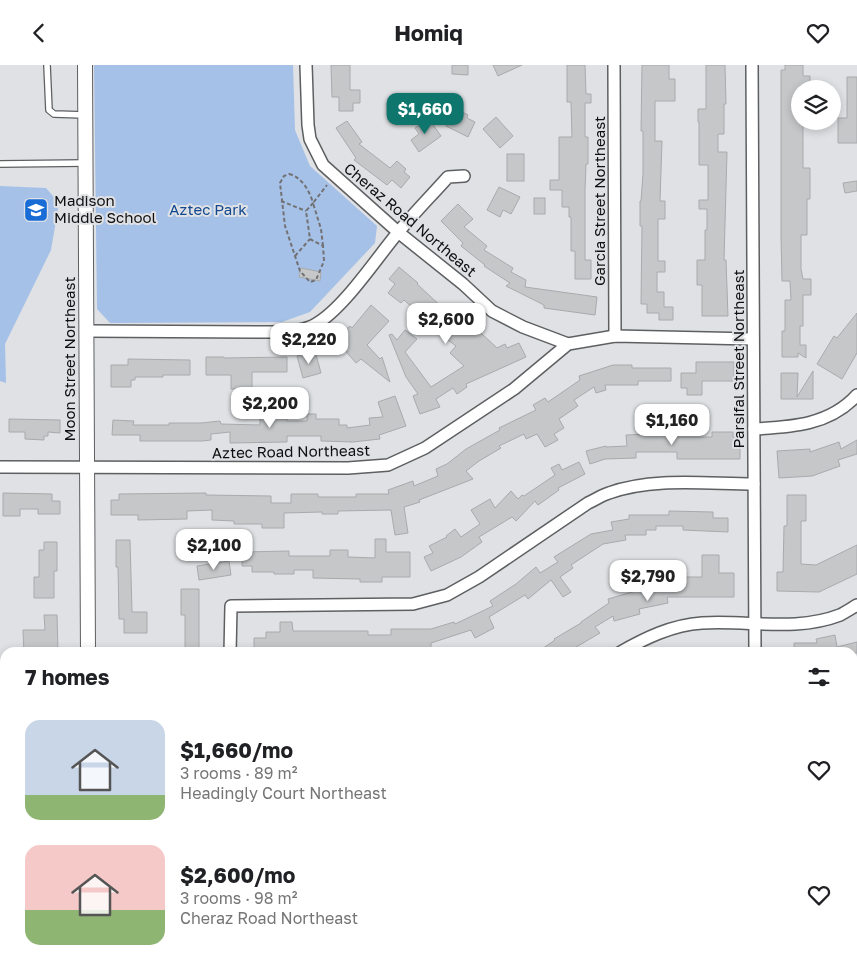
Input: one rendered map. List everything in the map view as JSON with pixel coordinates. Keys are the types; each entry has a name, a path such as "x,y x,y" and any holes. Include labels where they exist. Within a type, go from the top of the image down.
{"street":[{"name":"Moon Street Northeast","path":"85,65 88,647"},
{"name":"Cheraz Road Northeast","path":"306,65 310,139 323,165 398,232 463,284 492,311 523,327 568,344"},
{"name":"Garcia Street Northeast","path":"614,65 615,336"},
{"name":"Parsifal Street Northeast","path":"752,65 755,647"},
{"path":"87,331 275,333 297,331 316,324 330,314 343,300 398,232 448,177 464,176"},
{"path":"568,344 615,336 753,339"},
{"name":"Aztec Road Northeast","path":"0,467 348,468 388,465 425,448 514,389 568,344"},
{"path":"754,429 793,427 816,422 839,411 857,395"},
{"path":"230,647 231,606 413,604 447,595 479,577 588,503 607,493 633,486 663,483 754,484"},
{"path":"629,647 671,628 702,623 806,623 841,615 857,605"}],"lane":[{"path":"47,65 49,110 54,114 86,115"},
{"path":"0,164 85,163"}],"path":[{"path":"293,175 301,181 311,195 313,203 321,229 324,261 316,280 310,282 300,271 284,226 280,183 284,176 293,175"},
{"path":"310,239 306,211 328,183"},
{"path":"281,201 306,211"},
{"path":"310,239 323,246"},
{"path":"294,256 310,239"}],"green space":[{"name":"Aztec Park","path":"94,65 293,65 295,130 310,166 377,226 375,243 310,312 282,322 110,323 97,309"},
{"path":"0,186 46,188 59,203 51,250 5,344 6,383 0,381"}],"building":[{"path":"331,65 350,65 350,90 360,90 360,103 353,103 353,111 339,111 339,97 332,97"},
{"path":"452,65 468,65 468,75 452,74"},
{"path":"493,65 522,65 498,76"},
{"path":"567,65 585,65 586,94 591,94 591,103 585,103 585,137 588,137 588,164 586,164 585,190 585,260 591,260 591,279 575,279 575,251 571,251 571,217 569,217 569,207 562,207 562,190 550,190 550,180 559,180 559,137 572,137 571,102 567,102"},
{"path":"642,65 669,65 669,79 675,79 675,101 655,101 655,141 662,141 660,201 665,201 665,219 658,219 658,261 665,261 665,272 657,272 657,292 664,292 664,307 673,307 673,320 659,320 659,313 647,313 647,304 641,304"},
{"path":"706,65 725,65 726,104 724,104 724,134 718,134 718,152 727,152 724,260 726,260 728,316 702,316 702,285 697,285 697,260 705,260 705,230 707,230 707,209 699,209 699,200 708,200 708,165 699,165 698,122 698,109 706,109"},
{"path":"785,65 803,65 803,76 810,76 810,80 791,80 791,130 803,130 803,168 810,168 810,199 807,199 807,235 801,235 801,269 803,279 811,279 811,295 803,295 803,326 800,326 800,345 806,345 806,358 798,353 798,357 782,357 782,331 785,331 785,300 791,300 790,281 782,281 781,70 785,70"},
{"path":"847,77 857,77 857,143 838,143 838,130 841,130 841,118 847,118"},
{"path":"458,110 468,115 467,118 475,122 468,137 446,126 450,117 454,119"},
{"path":"496,117 513,136 500,148 483,129"},
{"path":"429,119 441,136 419,152 411,140 419,134 415,128"},
{"path":"347,121 362,142 359,144 390,168 397,161 406,169 404,172 410,177 401,188 392,180 387,185 354,160 356,158 336,128"},
{"path":"507,154 524,154 524,181 507,181"},
{"path":"857,181 857,191 845,193 843,183"},
{"path":"499,187 520,197 511,214 503,210 500,217 487,210"},
{"path":"534,198 545,198 545,214 534,214"},
{"path":"458,204 473,219 464,227 487,246 484,250 513,268 511,272 526,280 525,287 597,297 595,315 544,308 544,305 506,286 510,283 484,266 461,246 463,243 441,221"},
{"path":"399,267 444,309 447,305 465,318 497,348 505,344 507,348 519,343 526,357 466,384 467,387 457,394 453,388 436,399 440,407 420,414 413,396 418,394 406,377 389,335 392,334 397,340 405,330 417,339 405,352 431,387 464,366 450,353 456,346 436,331 404,300 401,303 388,293 395,284 389,279"},
{"path":"301,268 321,272 320,281 299,277"},
{"path":"371,305 389,321 367,345 380,359 382,357 390,382 361,359 356,363 335,339 350,326 352,328"},
{"path":"857,313 857,353 842,379 817,364 834,336 837,338"},
{"path":"315,351 321,373 303,378 297,356"},
{"path":"206,357 287,357 287,372 252,372 252,389 231,389 231,375 206,375"},
{"path":"128,359 190,360 190,375 135,377 135,380 131,380 131,387 111,387 111,365 128,365"},
{"path":"696,362 734,362 734,381 702,381 702,395 687,395 687,388 681,388 681,373 696,373"},
{"path":"613,365 632,365 632,368 671,368 671,381 638,381 638,385 605,385 606,390 596,393 594,387 574,400 578,406 559,419 564,428 554,434 558,440 545,447 537,434 526,439 524,434 499,446 501,448 466,471 473,479 404,507 408,533 395,535 391,510 338,511 338,514 322,514 322,512 284,513 284,528 262,528 262,524 234,524 234,521 212,520 212,510 187,511 187,519 138,520 138,515 111,515 111,500 119,500 119,494 206,493 206,495 271,496 271,503 291,503 291,494 318,494 318,497 356,497 356,494 389,494 388,490 413,481 414,486 438,476 436,469 500,430 499,428 536,410 533,405 545,398 548,402 580,380 579,376"},
{"path":"813,371 813,399 781,399 781,373 798,373 797,397"},
{"path":"395,396 406,426 379,435 380,439 353,442 321,441 321,436 287,436 287,442 230,443 230,432 211,434 211,440 202,441 140,441 140,435 112,435 113,420 134,421 133,425 169,425 169,423 220,421 221,424 260,425 260,413 287,413 287,421 307,421 307,414 316,414 316,419 339,419 339,425 347,425 347,428 370,425 369,418 383,417 378,402"},
{"path":"9,419 60,420 60,433 48,432 48,436 44,436 44,440 25,439 25,432 9,432"},
{"path":"649,425 669,425 669,437 712,437 712,432 733,432 733,437 740,437 740,459 677,459 677,452 636,452 636,458 605,459 590,464 586,451 606,446 627,446 626,435 649,434"},
{"path":"857,440 857,454 838,460 840,466 812,476 779,478 777,451 810,449 810,452 839,442 841,449"},
{"path":"579,462 585,474 558,488 559,490 538,505 535,501 516,521 512,517 479,537 482,542 461,557 431,571 424,557 433,553 429,546 447,537 455,529 461,537 480,524 471,510 490,499 495,508 511,491 518,499 555,475 551,468 559,464 562,470"},
{"path":"3,493 52,494 52,501 60,501 60,514 38,514 38,509 20,509 20,516 3,516"},
{"path":"787,495 806,495 806,521 801,521 801,564 816,565 857,545 857,574 819,592 777,591 777,572 783,572 784,526 787,526"},
{"path":"669,511 713,512 713,518 728,518 728,532 683,530 683,526 656,526 656,530 646,530 646,535 625,535 626,540 603,544 571,565 573,568 560,577 571,592 563,597 551,580 528,599 525,595 489,617 494,628 475,638 471,630 431,643 431,647 254,647 254,638 266,638 266,632 280,632 280,622 292,622 293,631 368,631 368,635 391,635 391,629 431,629 454,622 455,624 493,606 490,601 516,584 536,567 540,573 558,562 554,557 591,534 613,530 611,522 629,519 629,515 669,515"},
{"path":"375,539 386,539 386,552 410,552 410,577 382,577 382,582 360,582 360,579 313,578 313,570 294,570 294,574 274,574 274,572 252,572 252,566 242,566 242,552 289,551 289,556 330,556 330,550 348,550 348,557 375,558"},
{"path":"116,540 130,540 132,612 147,612 147,633 124,633 124,619 119,619"},
{"path":"44,542 57,542 57,571 54,571 54,598 34,598 34,577 39,577 39,550 44,550"},
{"path":"702,555 719,555 719,573 734,573 734,597 667,597 668,603 639,609 640,614 614,621 613,616 595,627 600,633 576,647 545,647 609,603 608,599 639,590 637,581 655,577 656,587 673,583 673,577 702,577"},
{"path":"229,561 231,575 199,580 197,566"},
{"path":"181,589 199,589 199,647 185,647 185,615 181,615"},
{"path":"44,615 57,615 58,647 24,647 23,630 45,630"},
{"path":"835,635 837,647 794,647 794,643 817,643 816,639"},
{"path":"857,642 857,647 837,647"}],"place":[{"name":"Madison Middle School","path":"36,210"}]}
